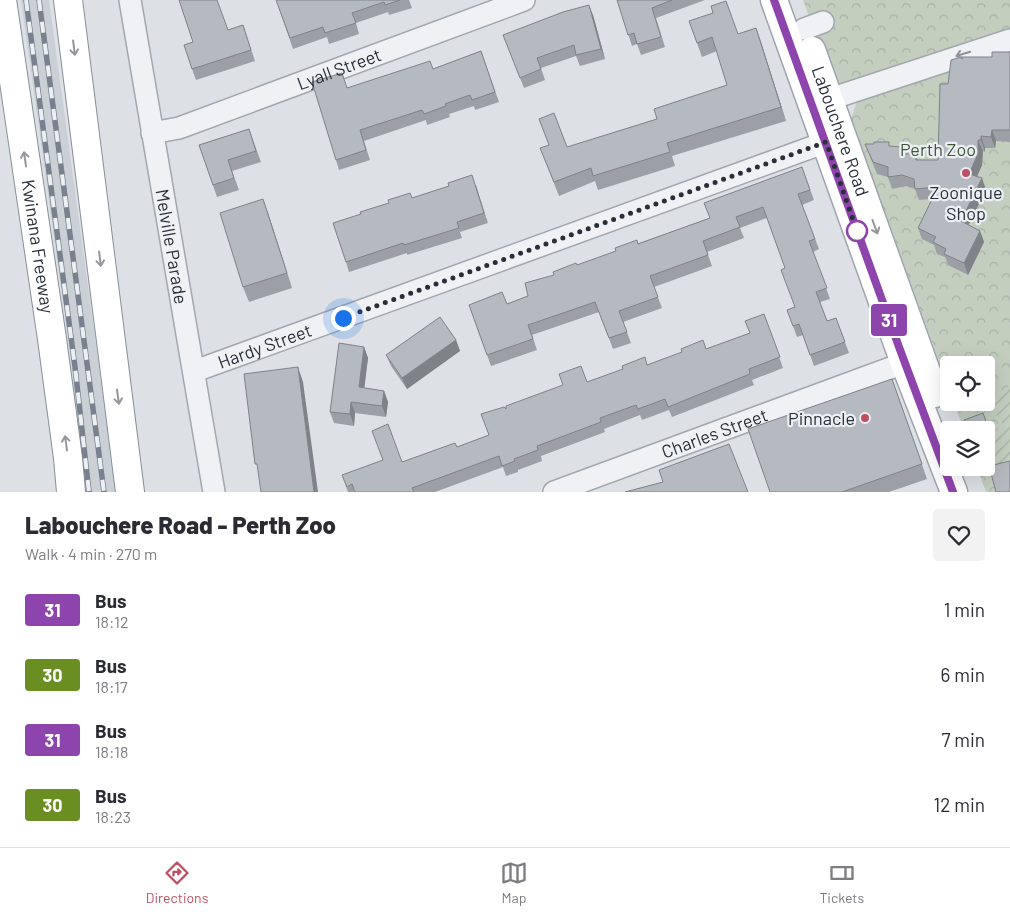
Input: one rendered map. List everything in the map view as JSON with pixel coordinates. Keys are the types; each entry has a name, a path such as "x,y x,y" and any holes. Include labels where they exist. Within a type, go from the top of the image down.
{"highway":[{"name":"Kwinana Freeway","path":"2,0 52,338 71,492"},
{"path":"68,0 130,492"}],"main road":[{"name":"Labouchere Road","path":"774,0 834,139 945,421"},
{"name":"Labouchere Road","path":"793,0 813,26 830,99 834,139 904,363 954,492"},
{"path":"965,476 970,492"}],"street":[{"name":"Melville Parade","path":"130,0 214,492"},
{"name":"Lyall Street","path":"152,133 179,128 524,0"},
{"path":"830,99 938,62 1010,40"},
{"name":"Hardy Street","path":"194,371 834,139"},
{"name":"Charles Street","path":"554,492 904,363"}],"shaded area":[{"path":"21,0 49,0 116,492 86,492 70,352"}],"green space":[{"name":"Perth Zoo","path":"803,0 1010,0 1010,492 986,492 980,476 995,476 995,421 961,421 957,411 995,411 995,356 940,356 940,364 851,119 858,98 835,88"},
{"path":"1010,382 1010,465 1002,466 995,465 995,430 1003,426 1000,417 989,413 988,411 995,411 995,396 1005,393"}],"building":[{"path":"179,0 217,0 228,30 243,25 251,50 192,69 184,45 193,42"},
{"path":"276,0 400,0 385,5 384,2 352,13 356,23 325,33 323,27 290,38"},
{"path":"617,0 672,0 652,8 661,37 637,44 634,33 628,35"},
{"path":"726,1 738,34 756,28 781,107 667,143 670,152 593,176 591,168 554,182 540,148 549,145 539,119 554,113 567,147 657,119 654,109 727,85 712,37 697,43 689,21 713,13 711,6"},
{"path":"589,5 601,49 576,55 574,45 537,58 541,69 520,78 503,35 563,12"},
{"path":"481,51 495,92 472,100 470,95 424,114 422,110 360,130 366,150 336,160 312,82 342,73 347,88 430,61 433,69"},
{"path":"992,52 1010,52 1010,130 992,130 991,137 981,136 981,140 978,140 978,154 969,174 982,178 961,221 980,231 964,263 944,254 946,249 933,242 936,237 918,228 938,187 915,189 914,179 902,175 888,177 888,167 873,162 865,144 889,142 889,146 901,147 902,154 915,154 916,160 938,160 940,84 948,84 951,60 961,57 992,57"},
{"path":"249,129 256,151 228,160 234,178 213,185 199,145"},
{"path":"802,167 810,190 798,194 815,239 809,241 827,288 816,292 827,321 836,318 845,342 810,355 799,324 793,326 787,310 795,307 781,270 785,268 763,207 736,217 740,227 703,241 708,255 650,276 658,297 619,311 627,332 609,338 595,302 528,325 533,339 487,355 469,305 502,292 507,304 528,296 525,283 554,275 553,272 616,251 615,248 637,240 638,244 710,218 704,203"},
{"path":"472,175 484,213 457,222 459,228 404,245 403,243 346,262 333,223 389,203 388,200 410,193 412,198 449,186 448,183"},
{"path":"263,199 287,273 243,287 220,213"},
{"path":"764,314 780,357 749,369 750,374 668,407 665,399 638,409 636,405 600,418 601,422 537,446 538,450 514,459 515,461 502,466 499,456 412,488 414,492 355,492 352,484 347,487 342,475 383,460 372,431 388,424 402,462 455,443 457,447 489,435 481,414 504,407 506,409 506,406 563,385 559,374 581,366 587,382 623,369 622,366 645,357 647,365 682,352 681,349 703,340 706,349 750,333 745,321"},
{"path":"440,317 456,340 402,378 386,355"},
{"path":"339,343 364,347 359,387 384,391 382,406 351,402 350,414 330,412"},
{"path":"298,367 314,492 261,492 257,464 255,464 244,374"},
{"name":"Pinnacle","path":"892,379 922,464 842,492 770,492 748,429"},
{"path":"983,413 986,421 964,421"},
{"path":"729,444 748,492 625,492 663,482 659,470"},
{"path":"1010,461 1010,492 996,492 992,476 995,476 995,465"}],"railway":[{"path":"26,0 75,367 89,492"},
{"path":"39,0 104,492"}],"bus line":[{"name":"31","path":"774,0 953,492"}],"place":[{"name":"Zoonique Shop","path":"966,173"},
{"name":"Pinnacle","path":"865,418"}],"route":[{"path":"343,318 826,142 857,231"}]}
